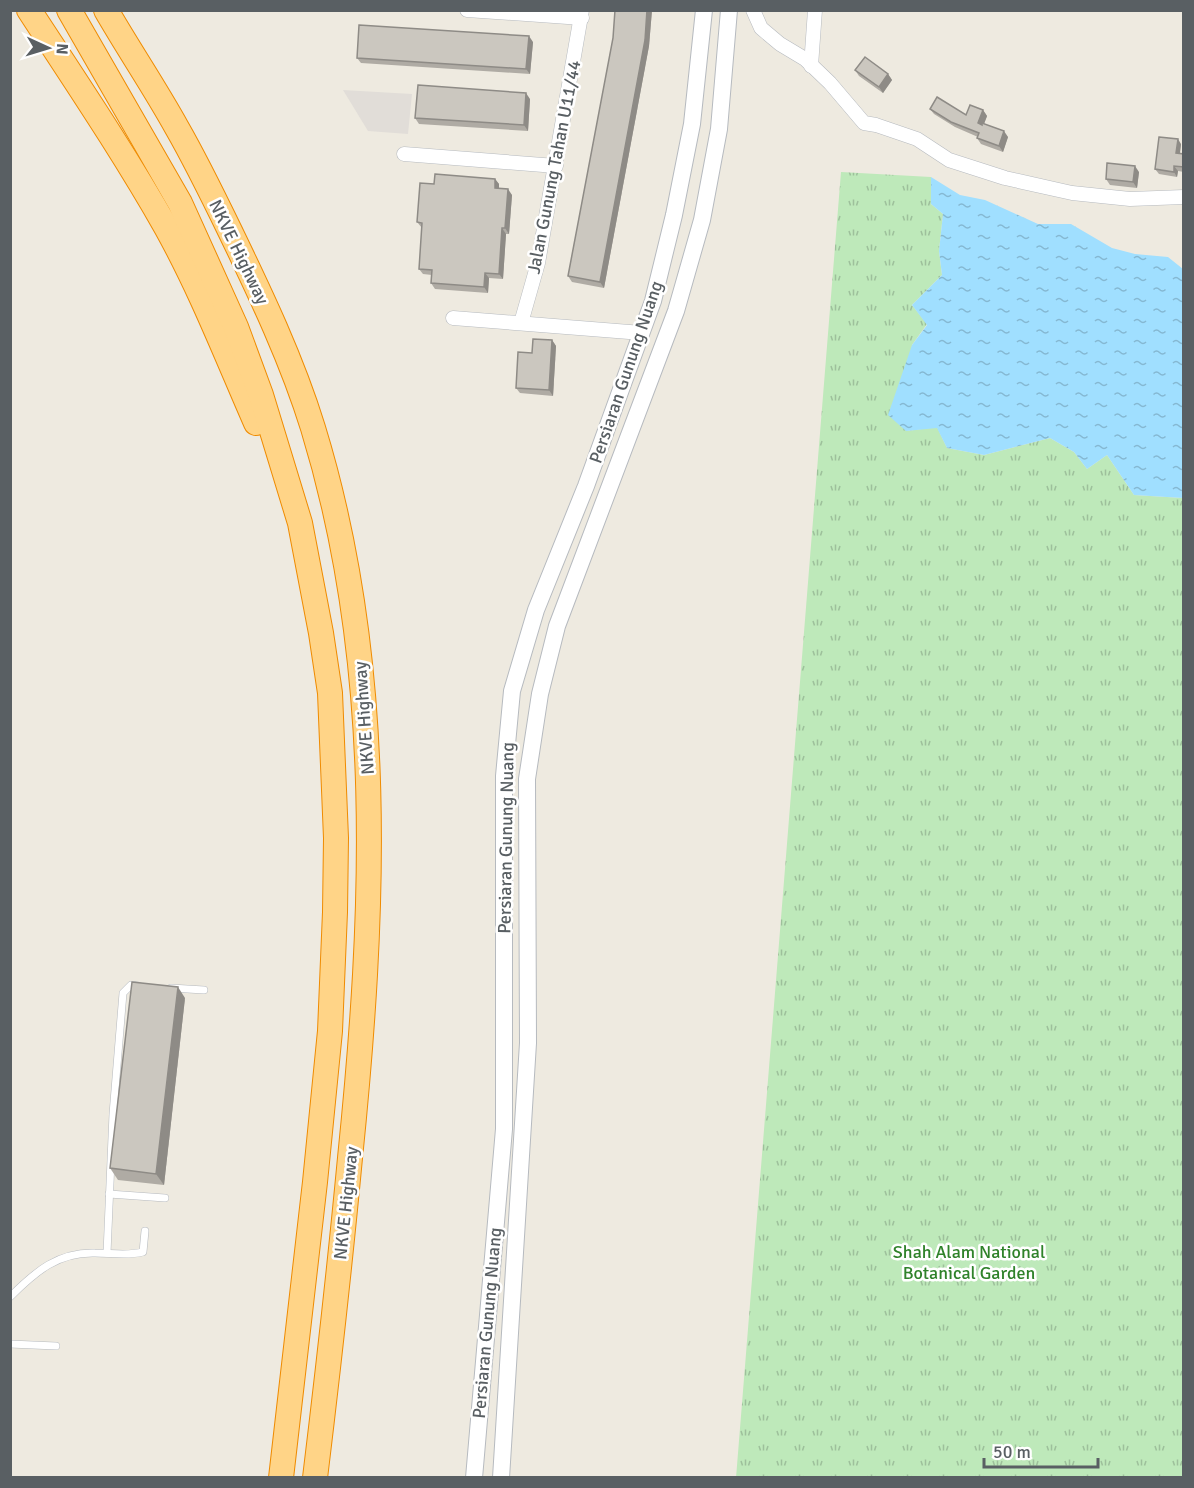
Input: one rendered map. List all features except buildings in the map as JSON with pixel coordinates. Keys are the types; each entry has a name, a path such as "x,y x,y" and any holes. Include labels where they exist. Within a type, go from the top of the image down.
{"highway":[{"path":"29,10 95,110 166,228 210,313 300,524"},
{"name":"NKVE Highway","path":"69,10 180,203 236,327 261,395 300,524 330,693 334,757 335,912 330,1031 281,1478"},
{"name":"NKVE Highway","path":"106,10 178,129 257,285 280,339 312,425 328,483 344,553 358,642 368,750 369,912 363,1034 315,1478"}],"street":[{"path":"467,10 582,14"},
{"name":"Persiaran Gunung Nuang","path":"474,1478 504,1130 504,776 512,691 536,610 586,486 653,301 677,203 692,124 704,10"},
{"name":"Persiaran Gunung Nuang","path":"501,1478 528,1043 527,779 538,705 557,626 676,311 702,220 719,129 729,10"},
{"path":"753,10 761,28 780,44 805,59 830,83 864,123 917,139 950,160 1005,178 1072,193 1130,199 1184,196"},
{"path":"811,66 815,10"},
{"name":"Jalan Gunung Tahan U11/44","path":"521,323 538,263 582,14"},
{"path":"404,154 556,166"},
{"path":"453,318 642,333"}],"lane":[{"path":"106,1253 113,1114 123,993 131,985 152,987"},
{"path":"162,987 204,990"},
{"path":"109,1194 165,1198"},
{"path":"10,1297 61,1257 74,1254 143,1252 145,1231"},
{"path":"10,1344 56,1346"}],"shaded area":[{"path":"343,90 412,94 408,134 368,131"}],"green space":[{"name":"Shah Alam National Botanical Garden","path":"841,172 931,177 931,204 943,214 939,251 942,275 912,305 927,324 912,345 906,431 937,427 947,448 984,455 1050,438 1074,452 1087,469 1107,455 1134,495 1183,498 1183,1477 736,1478"}],"water":[{"path":"931,177 960,195 985,200 1038,224 1071,224 1112,248 1135,254 1168,257 1183,269 1183,498 1134,495 1107,455 1087,469 1074,452 1050,438 984,455 947,448 937,428 906,431 888,415 912,345 927,325 912,305 942,275 939,251 943,214 931,204"}]}
